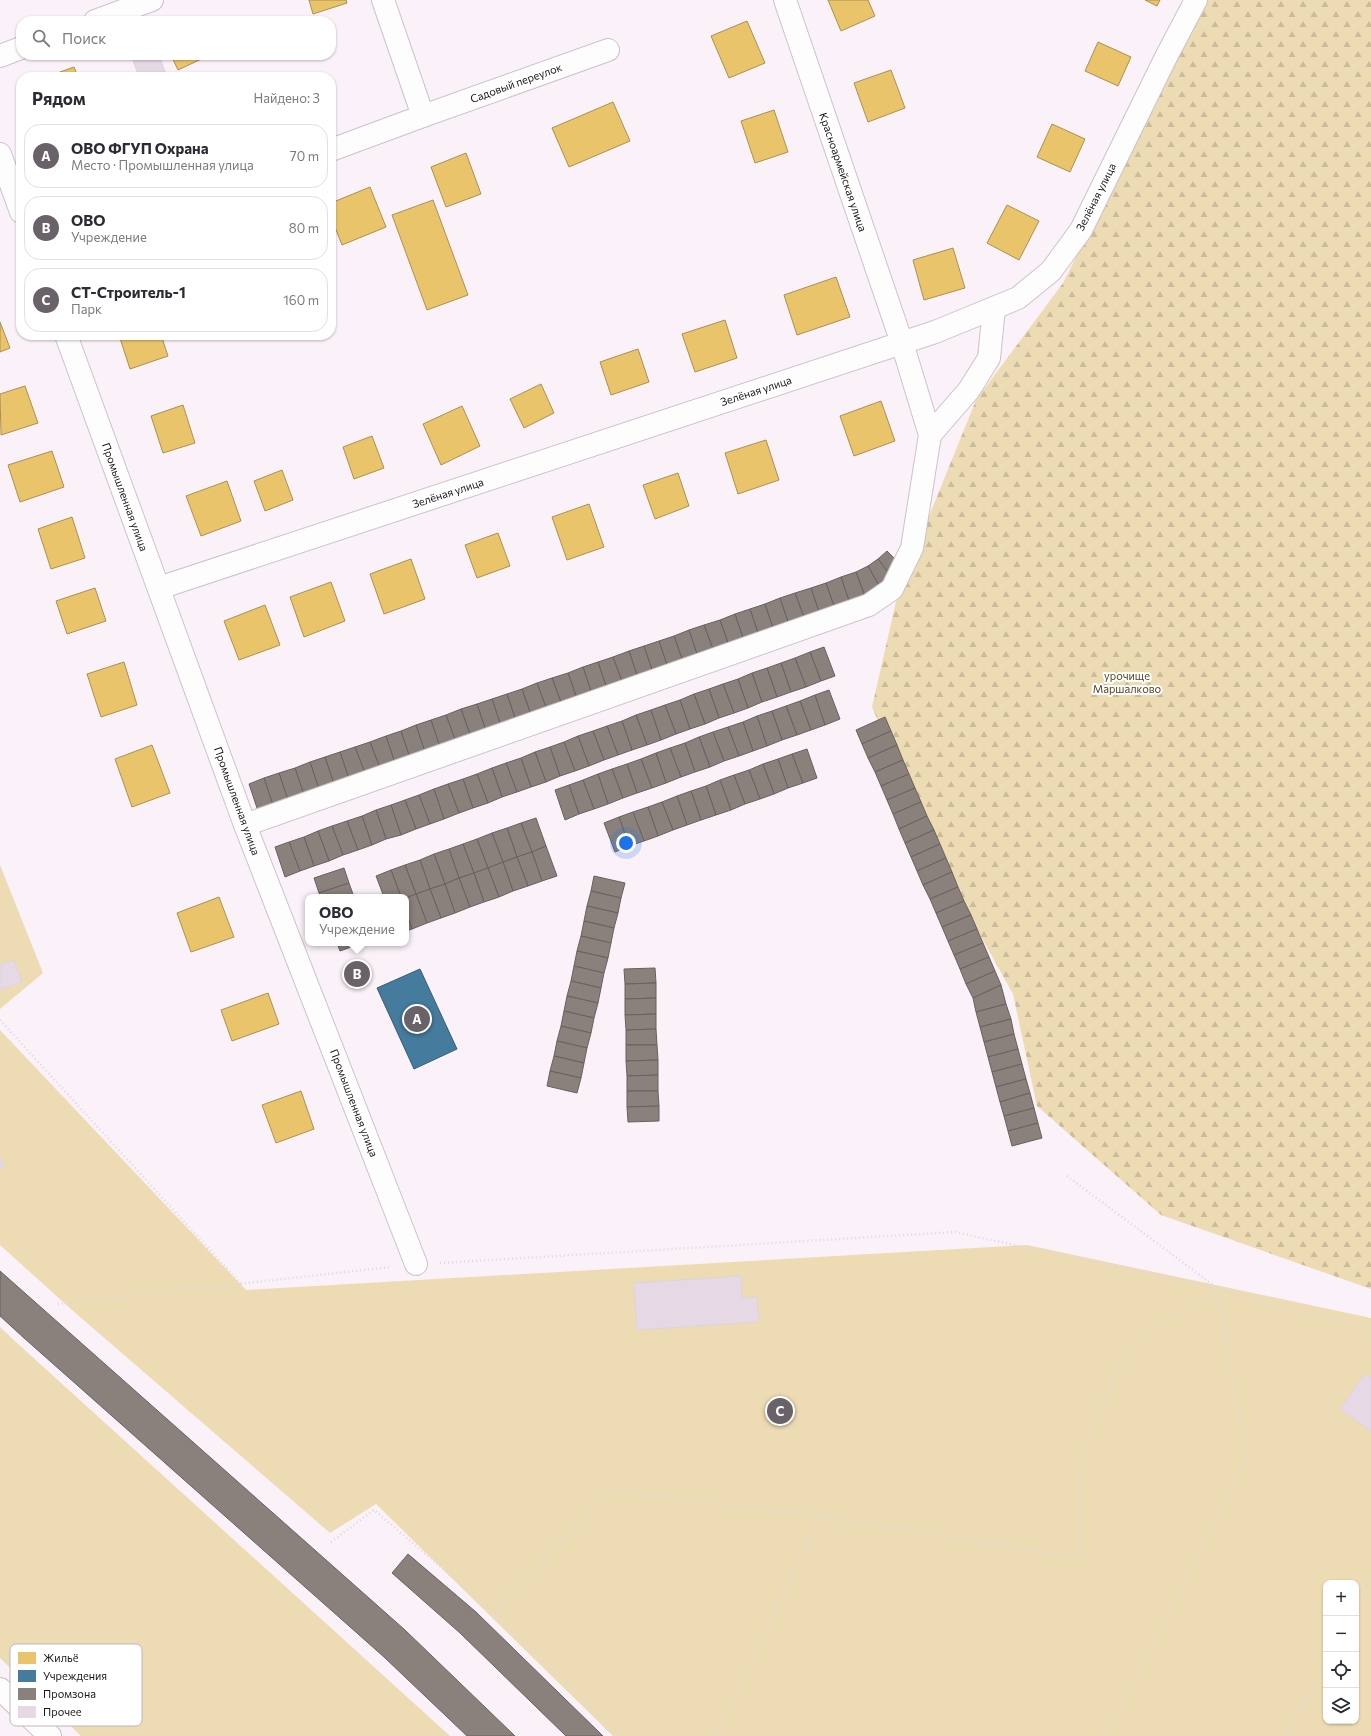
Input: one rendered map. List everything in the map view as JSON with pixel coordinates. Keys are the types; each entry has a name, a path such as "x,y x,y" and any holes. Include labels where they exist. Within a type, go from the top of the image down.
{"street":[{"path":"109,16 152,0"},
{"path":"383,0 423,116"},
{"name":"Красноармейская улица","path":"785,0 902,343 930,435"},
{"name":"Зелёная улица","path":"159,588 935,332 1018,298 1051,271 1081,230 1165,59 1196,0"},
{"path":"0,56 16,50"},
{"name":"Садовый переулок","path":"336,148 608,50"},
{"path":"0,154 16,198"},
{"path":"246,825 869,605 892,589 912,548 930,435 969,390 989,358 994,308"},
{"name":"Промышленная улица","path":"68,340 246,825 416,1264"},
{"path":"0,1689 10,1698"},
{"path":"39,1726 50,1736"}],"path":[{"path":"0,1020 241,1284"},
{"path":"1067,1176 1218,1289 1247,1457 1173,1605 1104,1736"},
{"path":"58,1304 416,1264 955,1232 1218,1289 1265,1304 1371,1329"},
{"path":"495,1614 610,1491 821,1516 1079,1559 1083,1448 1119,1367 1155,1327 1218,1289"},
{"path":"331,1542 374,1510 495,1614 620,1736"},
{"path":"714,1736 821,1516"},
{"path":"1359,1602 1371,1580"},
{"path":"1288,1736 1323,1670"}],"green space":[{"name":"урочище Маршалково","path":"1205,0 1371,0 1371,1289 1161,1215 1037,1106 1013,994 934,852 872,707 898,593 976,400 1063,283"},
{"path":"0,865 43,973 0,1009"},
{"path":"0,1030 246,1290 1027,1245 1371,1318 1371,1736 613,1736 376,1504 330,1533 72,1310 0,1245"},
{"path":"0,1327 450,1736 81,1736 71,1726 142,1726 142,1644 10,1644 10,1668 0,1658"}],"building: Жильё":[{"path":"309,0 346,0 347,3 313,14"},
{"path":"828,0 868,0 875,16 841,31"},
{"path":"1145,0 1160,0 1157,6"},
{"path":"747,21 765,63 729,78 711,36"},
{"path":"1098,42 1131,57 1118,86 1085,71"},
{"path":"173,60 199,60 178,70"},
{"path":"74,67 76,72 60,72"},
{"path":"891,70 905,108 868,122 854,83"},
{"path":"613,102 630,141 569,167 552,128"},
{"path":"774,110 788,152 755,163 741,121"},
{"path":"1052,124 1085,139 1070,172 1037,157"},
{"path":"466,153 481,194 446,207 431,167"},
{"path":"370,187 386,227 342,245 336,230 336,201"},
{"path":"433,200 468,295 427,310 392,215"},
{"path":"1007,205 1039,221 1019,260 987,243"},
{"path":"953,248 965,288 924,300 913,260"},
{"path":"836,277 850,317 797,335 784,295"},
{"path":"725,320 737,358 695,372 682,334"},
{"path":"0,322 10,348 0,352"},
{"path":"121,340 163,340 168,356 130,369"},
{"path":"638,349 649,382 611,395 600,362"},
{"path":"541,384 554,413 524,428 510,399"},
{"path":"25,386 38,423 1,435 0,394"},
{"path":"881,401 895,441 854,456 840,416"},
{"path":"183,405 195,443 163,453 151,416"},
{"path":"462,406 480,446 441,465 423,424"},
{"path":"372,436 384,468 354,479 343,447"},
{"path":"766,440 779,480 738,494 725,453"},
{"path":"52,451 64,487 20,502 8,465"},
{"path":"282,470 293,500 265,511 254,481"},
{"path":"678,473 689,506 655,519 643,485"},
{"path":"227,481 241,521 201,536 186,496"},
{"path":"589,504 604,547 567,560 552,517"},
{"path":"72,517 85,558 51,569 38,529"},
{"path":"498,533 510,566 477,578 465,545"},
{"path":"411,559 425,599 384,614 370,574"},
{"path":"331,582 345,621 304,637 290,597"},
{"path":"95,588 106,621 67,634 56,601"},
{"path":"265,605 280,645 239,660 224,621"},
{"path":"124,662 137,705 101,717 87,674"},
{"path":"152,745 170,793 132,807 115,759"},
{"path":"219,897 234,937 191,952 177,913"},
{"path":"268,993 279,1024 232,1041 221,1010"},
{"path":"301,1091 314,1129 276,1143 262,1105"}],"building: Учреждения":[{"path":"420,969 457,1049 414,1069 377,988"}],"building: Промзона":[{"path":"887,551 902,566 895,581 878,559"},
{"path":"878,559 895,581 882,591 868,566"},
{"path":"868,566 882,591 866,599 856,572"},
{"path":"856,572 866,599 850,604 841,577"},
{"path":"841,577 850,604 835,609 826,583"},
{"path":"826,583 835,609 820,615 811,588"},
{"path":"811,588 820,615 805,620 795,593"},
{"path":"795,593 805,620 789,625 780,598"},
{"path":"780,598 789,625 774,631 765,604"},
{"path":"765,604 774,631 759,636 750,609"},
{"path":"750,609 759,636 744,641 735,614"},
{"path":"735,614 744,641 729,646 720,620"},
{"path":"720,620 729,646 714,652 704,625"},
{"path":"704,625 714,652 698,657 689,630"},
{"path":"689,630 698,657 683,662 674,636"},
{"path":"674,636 683,662 668,668 659,641"},
{"path":"659,641 668,668 653,673 644,646"},
{"path":"644,646 653,673 638,678 629,651"},
{"path":"824,647 835,676 821,681 810,652"},
{"path":"629,651 638,678 623,684 613,657"},
{"path":"810,652 821,681 806,687 795,658"},
{"path":"613,657 623,684 607,689 598,662"},
{"path":"795,658 806,687 791,692 781,663"},
{"path":"598,662 607,689 592,694 583,667"},
{"path":"781,663 791,692 777,697 767,668"},
{"path":"583,667 592,694 577,699 568,673"},
{"path":"767,668 777,697 762,702 752,673"},
{"path":"568,673 577,699 562,705 552,678"},
{"path":"752,673 762,702 748,708 738,679"},
{"path":"552,678 562,705 547,710 537,683"},
{"path":"738,679 748,708 734,713 723,684"},
{"path":"537,683 547,710 531,715 522,689"},
{"path":"723,684 734,713 719,718 709,689"},
{"path":"522,689 531,715 516,721 507,694"},
{"path":"709,689 719,718 705,724 694,694"},
{"path":"829,690 840,719 825,725 815,695"},
{"path":"507,694 516,721 501,726 492,699"},
{"path":"694,694 705,724 690,729 680,700"},
{"path":"815,695 825,725 811,730 800,701"},
{"path":"492,699 501,726 486,731 477,704"},
{"path":"680,700 690,729 676,734 665,705"},
{"path":"800,701 811,730 797,735 786,706"},
{"path":"477,704 486,731 471,737 461,709"},
{"path":"665,705 676,734 661,740 651,710"},
{"path":"786,706 797,735 782,740 772,711"},
{"path":"461,709 471,737 456,742 446,715"},
{"path":"651,710 661,740 647,745 636,715"},
{"path":"772,711 782,740 767,746 757,716"},
{"path":"446,715 456,742 440,747 431,720"},
{"path":"636,715 647,745 632,750 622,721"},
{"path":"757,716 767,746 753,751 743,722"},
{"path":"885,717 891,731 862,744 856,730"},
{"path":"431,720 440,747 425,752 416,725"},
{"path":"622,721 632,750 618,755 607,726"},
{"path":"743,722 753,751 739,756 728,727"},
{"path":"416,725 425,752 410,758 401,731"},
{"path":"607,726 618,755 604,760 593,731"},
{"path":"728,727 739,756 724,761 713,732"},
{"path":"401,731 410,758 395,763 386,736"},
{"path":"593,731 604,760 589,766 578,736"},
{"path":"891,731 897,745 868,758 862,744"},
{"path":"713,732 724,761 710,767 699,737"},
{"path":"386,736 395,763 380,768 370,742"},
{"path":"578,736 589,766 575,771 564,742"},
{"path":"699,737 710,767 695,772 685,743"},
{"path":"370,742 380,768 365,773 355,747"},
{"path":"564,742 575,771 560,776 550,747"},
{"path":"685,743 695,772 681,777 670,748"},
{"path":"897,745 903,760 875,772 868,758"},
{"path":"355,747 365,773 349,779 340,752"},
{"path":"550,747 560,776 546,782 535,752"},
{"path":"670,748 681,777 666,783 656,753"},
{"path":"807,749 817,778 803,783 792,754"},
{"path":"340,752 349,779 334,784 325,757"},
{"path":"535,752 546,782 531,787 521,758"},
{"path":"656,753 666,783 652,788 641,759"},
{"path":"792,754 803,783 788,788 778,759"},
{"path":"325,757 334,784 319,789 310,762"},
{"path":"521,758 531,787 517,792 506,763"},
{"path":"641,759 652,788 637,793 627,764"},
{"path":"778,759 788,788 774,794 763,764"},
{"path":"903,760 909,774 881,786 875,772"},
{"path":"310,762 319,789 304,795 295,768"},
{"path":"506,763 517,792 502,797 492,768"},
{"path":"627,764 637,793 623,798 612,769"},
{"path":"763,764 774,794 760,799 749,770"},
{"path":"295,768 304,795 288,800 279,773"},
{"path":"492,768 502,797 488,803 477,774"},
{"path":"612,769 623,798 608,804 598,774"},
{"path":"749,770 760,799 745,804 734,775"},
{"path":"279,773 288,800 273,805 264,778"},
{"path":"477,774 488,803 473,808 463,779"},
{"path":"598,774 608,804 594,809 583,780"},
{"path":"909,774 915,788 887,800 881,786"},
{"path":"734,775 745,804 731,810 720,780"},
{"path":"264,778 273,805 258,811 249,784"},
{"path":"463,779 473,808 459,813 448,784"},
{"path":"583,780 594,809 579,814 569,785"},
{"path":"720,780 731,810 716,815 706,786"},
{"path":"448,784 459,813 444,819 434,789"},
{"path":"569,785 579,814 565,820 555,790"},
{"path":"706,786 716,815 701,820 691,791"},
{"path":"915,788 921,802 893,814 887,800"},
{"path":"434,789 444,819 430,824 419,795"},
{"path":"691,791 701,820 687,825 677,796"},
{"path":"419,795 430,824 416,829 405,800"},
{"path":"677,796 687,825 673,830 662,802"},
{"path":"405,800 416,829 401,835 391,805"},
{"path":"662,802 673,830 658,836 648,807"},
{"path":"921,802 927,816 899,829 893,814"},
{"path":"391,805 401,835 386,839 376,810"},
{"path":"648,807 658,836 644,841 633,812"},
{"path":"376,810 386,839 372,845 362,816"},
{"path":"633,812 644,841 629,846 619,817"},
{"path":"362,816 372,845 358,850 347,821"},
{"path":"927,816 934,830 905,843 899,829"},
{"path":"619,817 629,846 615,852 604,823"},
{"path":"536,818 546,846 532,852 521,823"},
{"path":"347,821 358,850 343,855 332,826"},
{"path":"521,823 532,852 517,857 507,828"},
{"path":"332,826 343,855 329,861 318,831"},
{"path":"507,828 517,857 503,862 492,833"},
{"path":"934,830 940,844 911,857 905,843"},
{"path":"318,831 329,861 314,866 304,837"},
{"path":"492,833 503,862 488,868 477,839"},
{"path":"304,837 314,866 300,871 289,842"},
{"path":"477,839 488,868 474,873 463,844"},
{"path":"289,842 300,871 285,877 275,847"},
{"path":"463,844 474,873 459,878 449,849"},
{"path":"940,844 946,858 917,871 911,857"},
{"path":"546,846 557,876 542,881 532,852"},
{"path":"449,849 459,878 445,884 434,854"},
{"path":"532,852 542,881 528,886 517,857"},
{"path":"434,854 445,884 430,889 420,860"},
{"path":"517,857 528,886 513,891 503,862"},
{"path":"946,858 952,872 923,885 917,871"},
{"path":"420,860 430,889 416,894 405,865"},
{"path":"503,862 513,891 499,897 488,868"},
{"path":"405,865 416,894 409,897 409,894 400,894 391,870"},
{"path":"344,868 349,883 319,893 314,878"},
{"path":"488,868 499,897 484,902 474,873"},
{"path":"391,870 400,894 383,894 376,876"},
{"path":"952,872 958,887 930,899 923,885"},
{"path":"474,873 484,902 470,907 459,878"},
{"path":"594,876 625,883 621,898 591,891"},
{"path":"459,878 470,907 455,913 445,884"},
{"path":"349,883 353,894 320,894"},
{"path":"445,884 455,913 441,918 430,889"},
{"path":"958,887 964,901 936,913 930,899"},
{"path":"430,889 441,918 427,923 416,894"},
{"path":"591,891 621,898 618,913 587,906"},
{"path":"416,894 427,923 412,929 409,920 409,897"},
{"path":"964,901 971,915 942,927 936,913"},
{"path":"587,906 618,913 614,928 584,921"},
{"path":"971,915 977,929 948,941 942,927"},
{"path":"409,920 412,929 409,930"},
{"path":"584,921 614,928 611,943 581,936"},
{"path":"977,929 983,943 954,955 948,941"},
{"path":"581,936 611,943 608,958 577,951"},
{"path":"983,943 989,957 960,969 954,955"},
{"path":"338,946 354,946 340,951"},
{"path":"577,951 608,958 604,973 574,966"},
{"path":"989,957 995,971 966,984 960,969"},
{"path":"574,966 604,973 601,988 571,981"},
{"path":"655,968 656,983 625,984 624,969"},
{"path":"995,971 1001,985 973,998 966,984"},
{"path":"571,981 601,988 598,1003 567,996"},
{"path":"656,983 656,998 625,999 625,984"},
{"path":"1001,985 1006,1004 976,1012 973,998"},
{"path":"567,996 598,1003 594,1018 564,1011"},
{"path":"656,998 656,1014 625,1015 625,999"},
{"path":"1006,1004 1011,1019 980,1027 976,1012"},
{"path":"564,1011 594,1018 591,1033 561,1026"},
{"path":"656,1014 656,1029 626,1030 625,1015"},
{"path":"1011,1019 1014,1034 984,1042 980,1027"},
{"path":"561,1026 591,1033 587,1048 557,1041"},
{"path":"656,1029 657,1045 626,1045 626,1030"},
{"path":"1014,1034 1018,1049 988,1057 984,1042"},
{"path":"557,1041 587,1048 584,1063 554,1056"},
{"path":"626,1045 657,1045 658,1060 626,1061"},
{"path":"1018,1049 1022,1064 992,1072 988,1057"},
{"path":"554,1056 584,1063 581,1078 550,1071"},
{"path":"658,1060 658,1075 627,1076 626,1061"},
{"path":"1022,1064 1026,1079 996,1087 992,1072"},
{"path":"550,1071 581,1078 577,1093 547,1086"},
{"path":"658,1075 658,1091 627,1091 627,1076"},
{"path":"1026,1079 1030,1093 1000,1102 996,1087"},
{"path":"627,1091 658,1091 659,1106 627,1107"},
{"path":"1030,1093 1034,1108 1004,1116 1000,1102"},
{"path":"659,1106 659,1121 628,1122 627,1107"},
{"path":"1034,1108 1038,1123 1008,1131 1004,1116"},
{"path":"1038,1123 1042,1138 1012,1146 1008,1131"},
{"path":"0,1271 405,1630 515,1736 467,1736 384,1657 24,1338 0,1316"},
{"path":"408,1554 476,1612 603,1736 566,1736 460,1633 392,1573"}],"building: Прочее":[{"path":"133,60 161,60 165,72 137,72"},
{"path":"14,960 22,982 0,990 0,965"},
{"path":"0,1157 4,1166 0,1169"},
{"path":"741,1276 742,1298 757,1297 759,1322 637,1330 634,1283"},
{"path":"1365,1374 1371,1378 1371,1431 1340,1409"}],"place":[{"name":"ОВО","path":"357,974"},
{"name":"ОВО ФГУП Охрана","path":"417,1019"},
{"name":"СТ-Строитель-1","path":"780,1411"}]}
